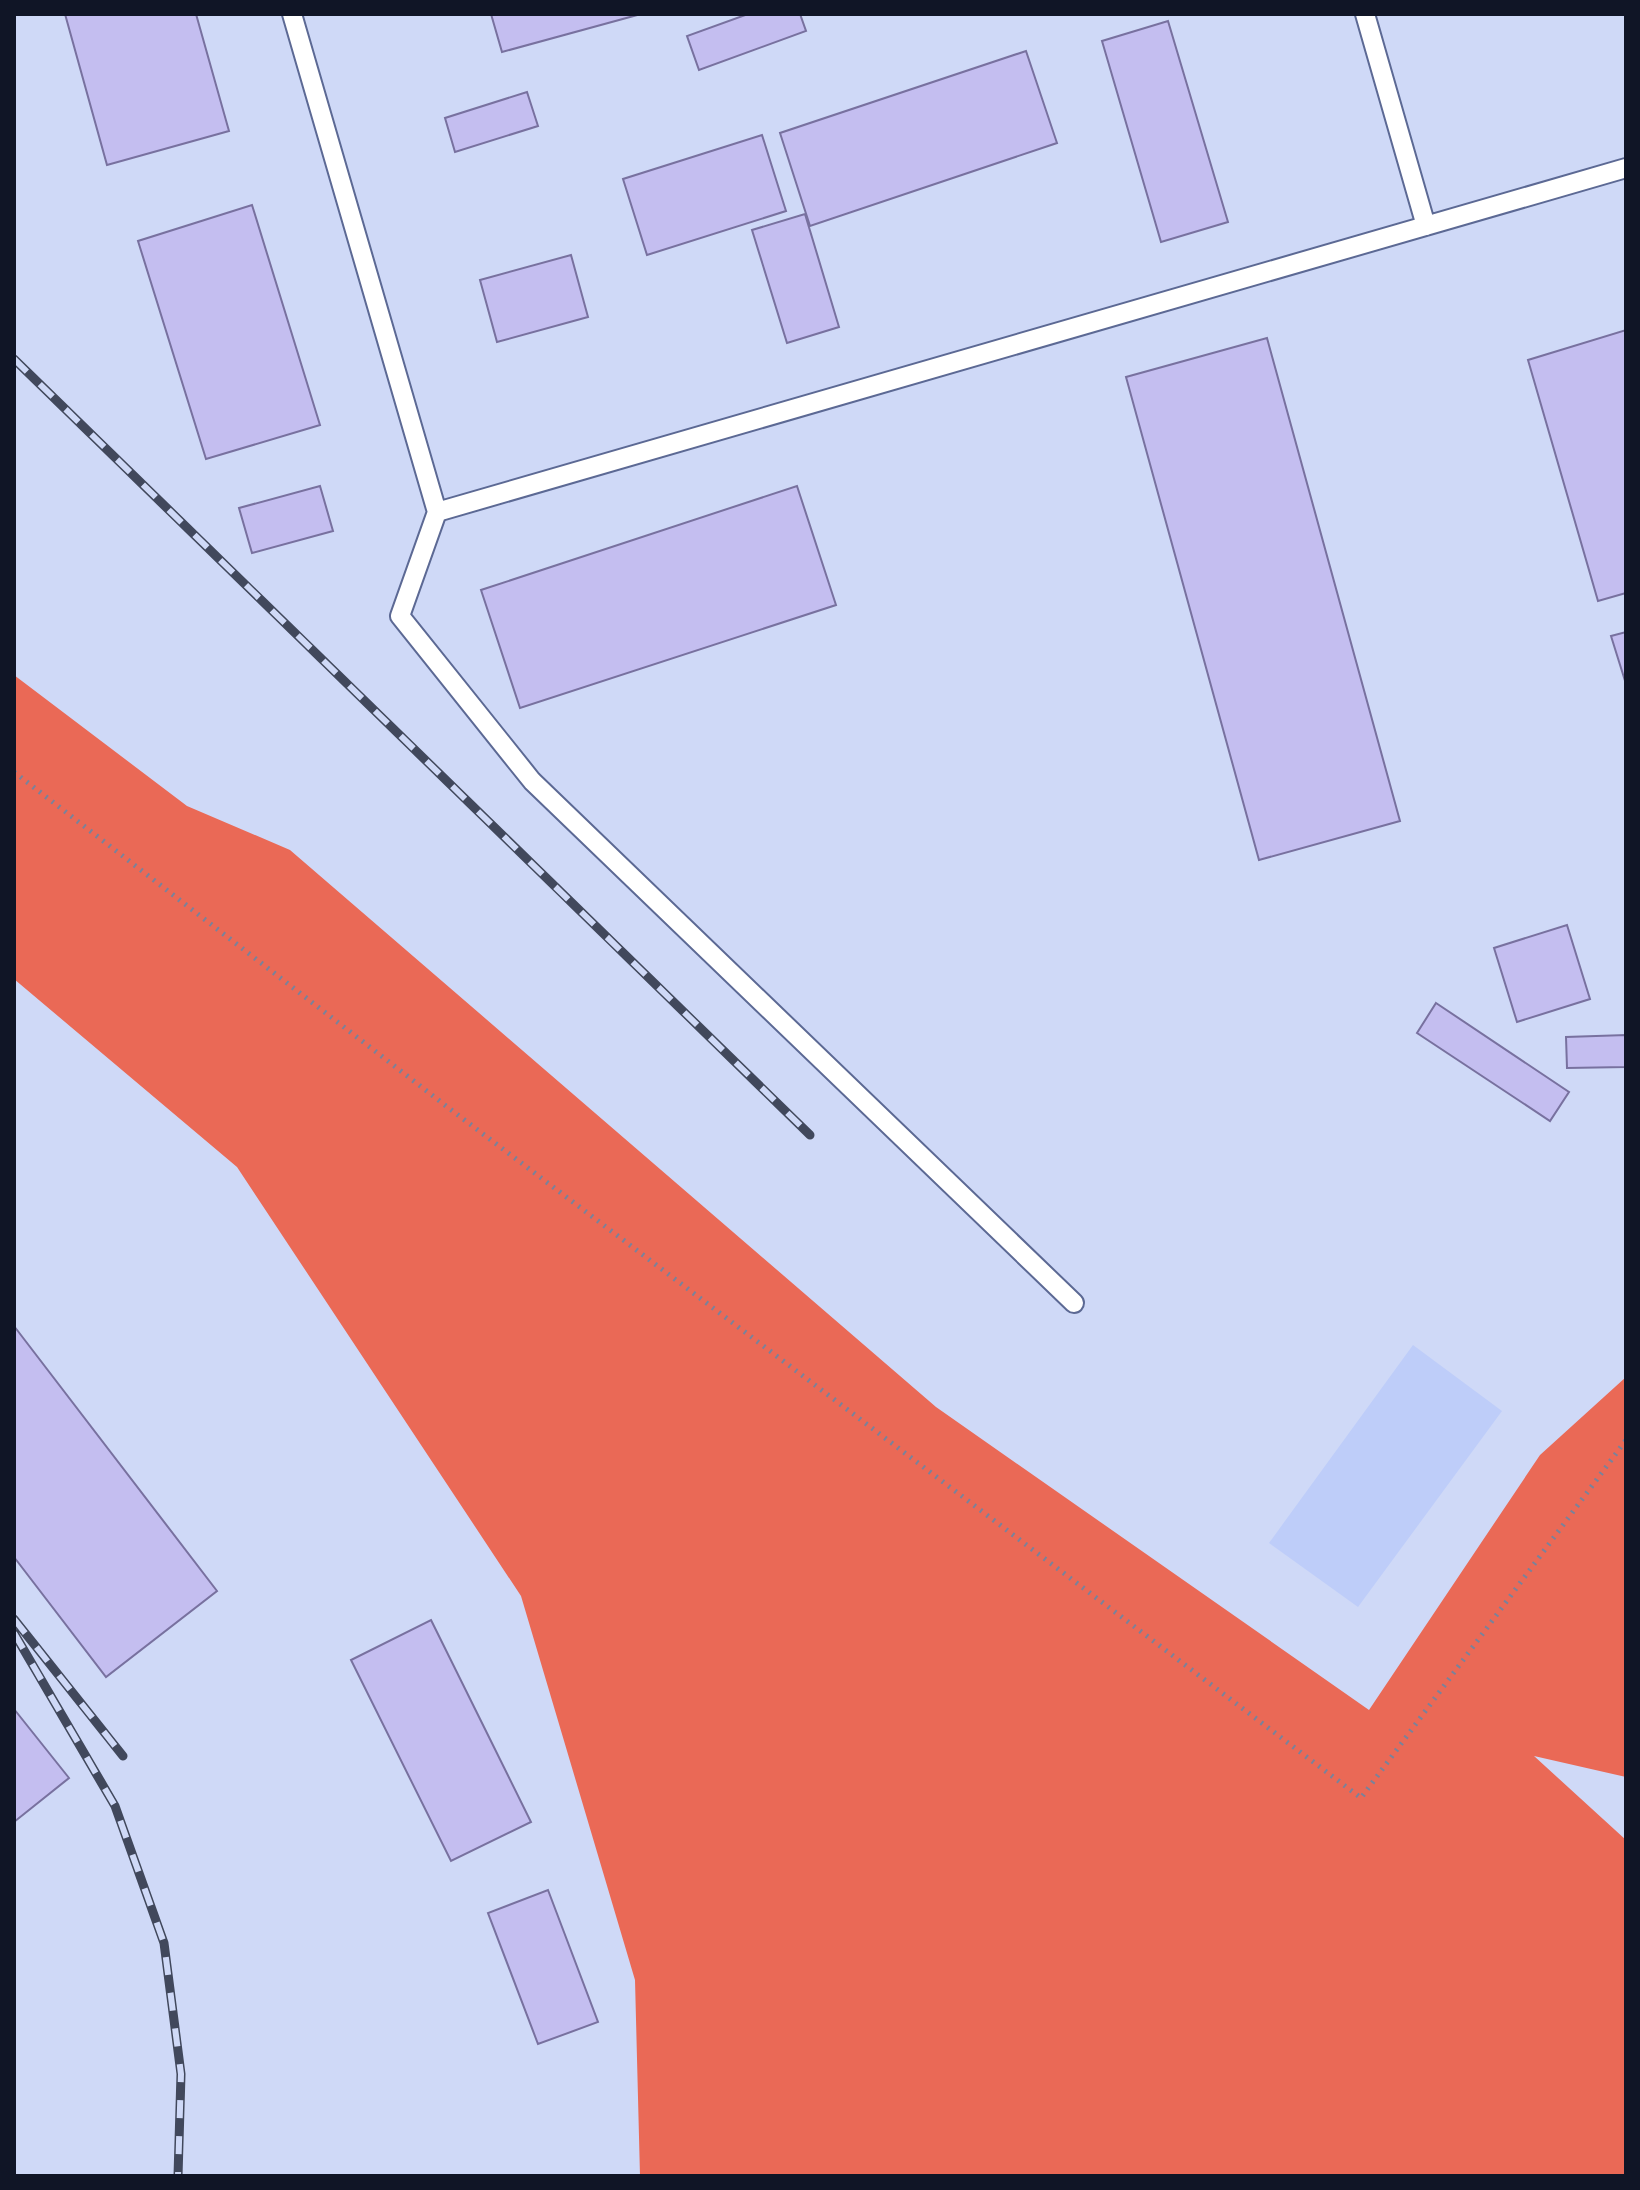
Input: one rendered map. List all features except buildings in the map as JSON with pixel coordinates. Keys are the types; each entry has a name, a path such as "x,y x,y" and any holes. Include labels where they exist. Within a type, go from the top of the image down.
{"lane":[{"path":"292,14 437,512 400,616 532,781 1074,1303"},
{"path":"1365,14 1426,226"},
{"path":"437,512 1626,168"}],"path":[{"path":"14,772 462,1119 1361,1798 1626,1440"}],"shaded area":[{"path":"14,675 187,806 290,850 936,1407 1369,1710 1540,1455 1626,1377 1626,1777 1534,1756 1626,1840 1626,2176 640,2176 635,1980 521,1596 237,1167 14,979"},
{"path":"1413,1345 1502,1411 1358,1607 1269,1543"}],"railway":[{"path":"14,359 810,1135"},
{"path":"14,1619 123,1756"},
{"path":"14,1633 115,1806 164,1943 181,2074 178,2176"}]}
